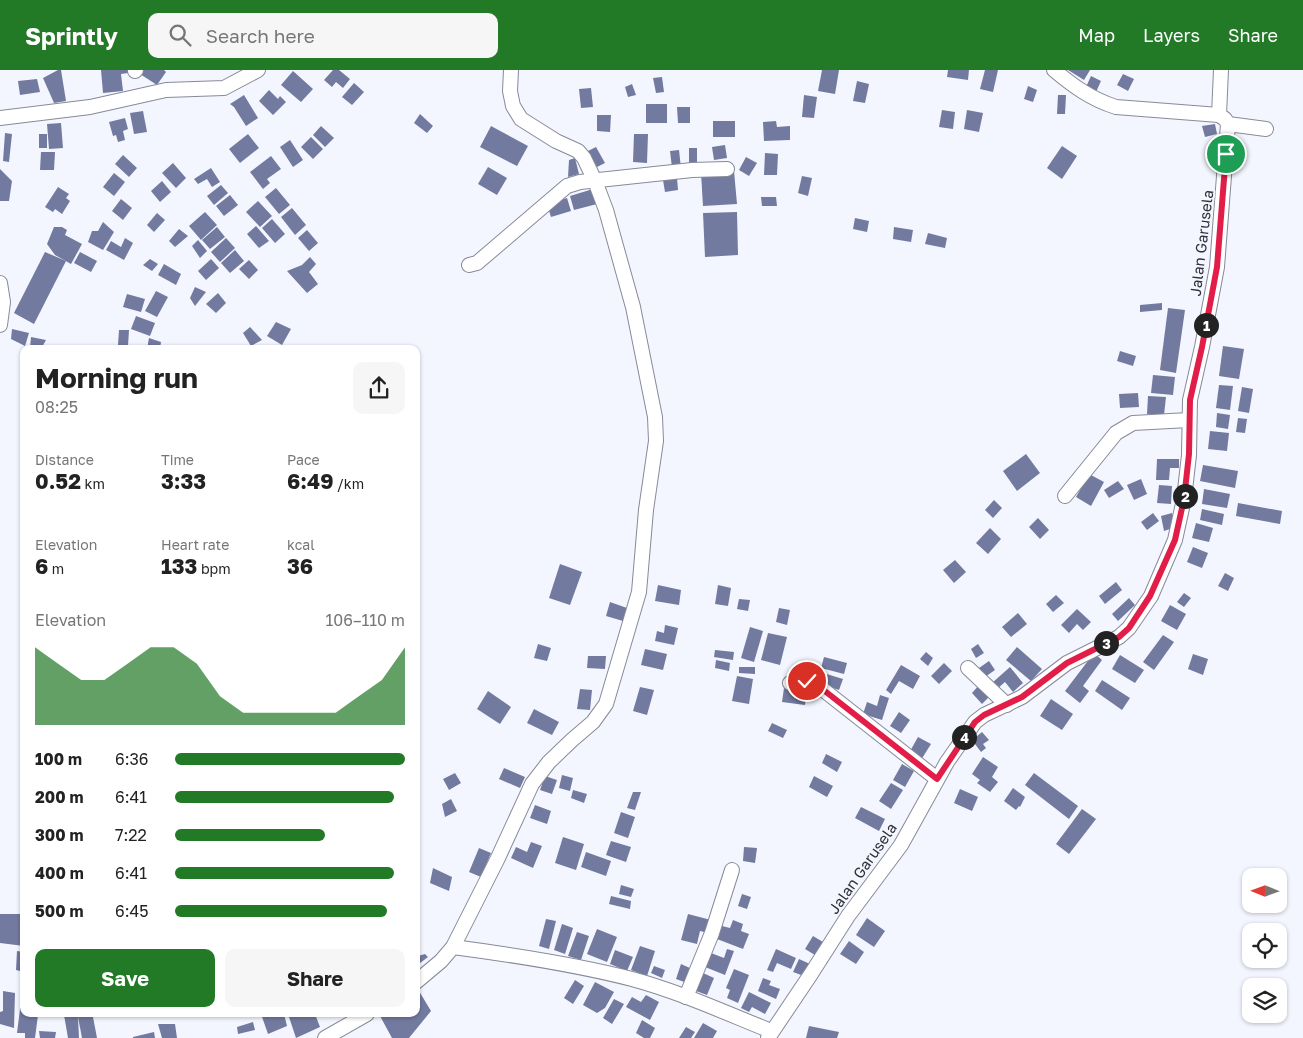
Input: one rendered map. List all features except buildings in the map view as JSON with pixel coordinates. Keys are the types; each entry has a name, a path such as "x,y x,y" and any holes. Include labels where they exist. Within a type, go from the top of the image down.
{"street":[{"path":"0,118 90,107 166,90 224,88 258,70"},
{"path":"420,979 441,961 453,947 497,860 532,784 549,762 594,722 606,704 639,592 646,510 656,429 633,307 606,210 595,181 584,158 578,152 556,141 521,119 513,106 510,91 511,70"},
{"path":"1054,70 1086,94 1116,107 1224,119 1266,129"},
{"name":"Jalan Garusela","path":"453,947 536,958 633,980 686,997 770,1034 848,916 901,845 937,779 975,722 984,715 1022,697 1067,663 1119,637 1129,628 1150,596 1175,540 1184,499 1189,454 1190,400 1217,267 1224,119 1221,70"},
{"path":"469,265 478,263 567,186 580,182 692,170 727,169"},
{"path":"0,283 3,302 0,325"},
{"path":"1065,496 1116,434 1124,427 1133,423 1190,420"},
{"path":"968,668 1007,705"},
{"path":"790,683 799,680 807,681 821,688 937,779"},
{"path":"686,997 712,933 732,870"},
{"path":"325,1038 351,1018"}],"route":[{"path":"807,681 821,688 937,779 975,722 984,715 1022,697 1067,663 1119,637 1129,628 1150,596 1175,540 1184,499 1189,454 1190,400 1217,267 1226,154"}]}
